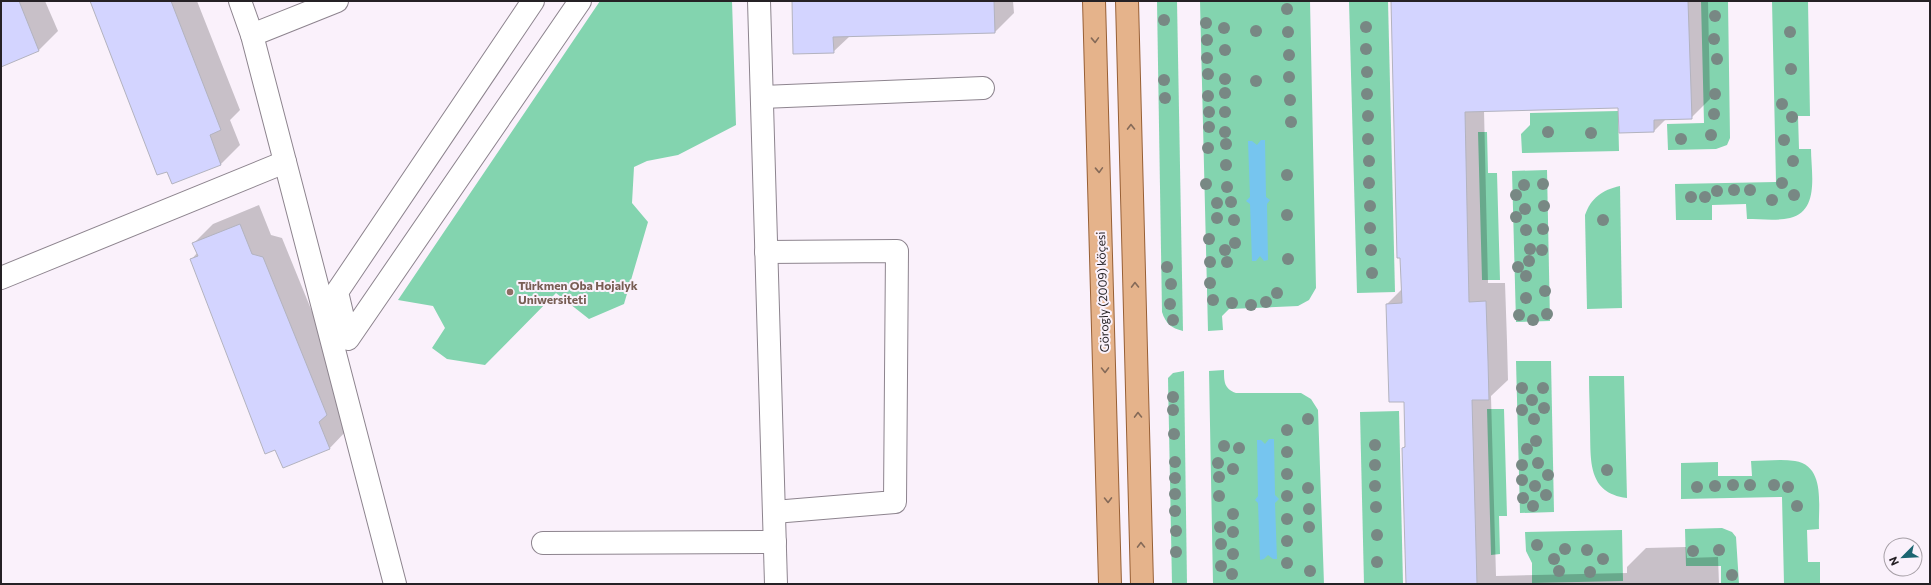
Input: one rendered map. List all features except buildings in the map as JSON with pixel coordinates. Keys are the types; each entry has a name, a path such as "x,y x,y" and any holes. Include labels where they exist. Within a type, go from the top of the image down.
{"main road":[{"name":"Görogly (2009) köçesi","path":"1094,1 1110,584"},
{"path":"1128,1 1142,584"}],"street":[{"path":"240,1 252,35 395,584"},
{"path":"252,35 337,1"},
{"path":"523,6 337,292 348,338 580,1"},
{"path":"759,1 776,584"},
{"path":"762,97 983,88"},
{"path":"1,278 285,162"},
{"path":"766,252 897,251 895,502 774,512"},
{"path":"544,543 775,542"}],"green space":[{"path":"600,1 732,1 736,125 678,155 647,161 634,167 632,203 648,222 624,304 589,319 556,293 485,365 447,359 432,348 445,328 433,306 398,300"},
{"path":"1157,1 1177,1 1183,331 1170,325 1165,320 1162,312"},
{"path":"1200,1 1310,1 1316,288 1309,300 1298,306 1229,309 1222,316 1223,330 1208,331"},
{"path":"1349,1 1388,1 1395,292 1357,293"},
{"path":"1701,1 1728,1 1730,138 1727,145 1716,149 1668,150 1667,124 1704,123"},
{"path":"1772,1 1808,1 1810,116 1798,116 1799,149 1811,149 1812,190 1810,199 1806,208 1800,214 1785,219 1747,219 1746,204 1712,205 1712,220 1676,220 1675,184 1776,182"},
{"path":"1618,111 1619,151 1522,153 1521,134 1530,125 1530,113"},
{"path":"1478,132 1487,132 1488,173 1497,173 1500,280 1482,280"},
{"path":"1547,170 1550,321 1516,322 1512,171"},
{"path":"1620,186 1622,308 1587,309 1585,215 1594,199 1603,192"},
{"path":"1516,361 1551,361 1554,512 1520,513"},
{"path":"1224,370 1227,387 1236,393 1301,393 1311,399 1318,410 1324,584 1213,584 1209,371"},
{"path":"1184,371 1187,584 1172,584 1168,378 1173,373"},
{"path":"1589,376 1624,376 1627,498 1614,495 1604,489 1598,482 1594,473 1591,452"},
{"path":"1487,409 1504,409 1507,516 1499,516 1500,554 1491,555"},
{"path":"1399,411 1403,584 1364,584 1360,412"},
{"path":"1751,461 1795,461 1805,464 1812,470 1818,488 1819,529 1807,530 1808,562 1820,562 1820,584 1784,584 1782,497 1681,499 1681,463 1718,462 1718,476 1752,476"},
{"path":"1722,528 1732,532 1736,537 1739,584 1721,584 1721,566 1686,566 1685,529"},
{"path":"1622,530 1623,581 1532,583 1532,563 1526,551 1525,532"}],"water":[{"path":"1261,140 1265,140 1266,197 1270,200 1267,204 1268,260 1264,261 1260,256 1256,261 1252,261 1250,204 1246,201 1250,197 1248,141 1252,141 1257,145"},
{"path":"1269,439 1274,439 1275,495 1279,499 1275,503 1277,559 1273,559 1268,555 1264,559 1260,560 1258,503 1255,500 1258,496 1257,440 1261,440 1265,444"}],"place":[{"name":"Türkmen Oba Hojalyk Uniwersiteti","path":"510,292"}]}
